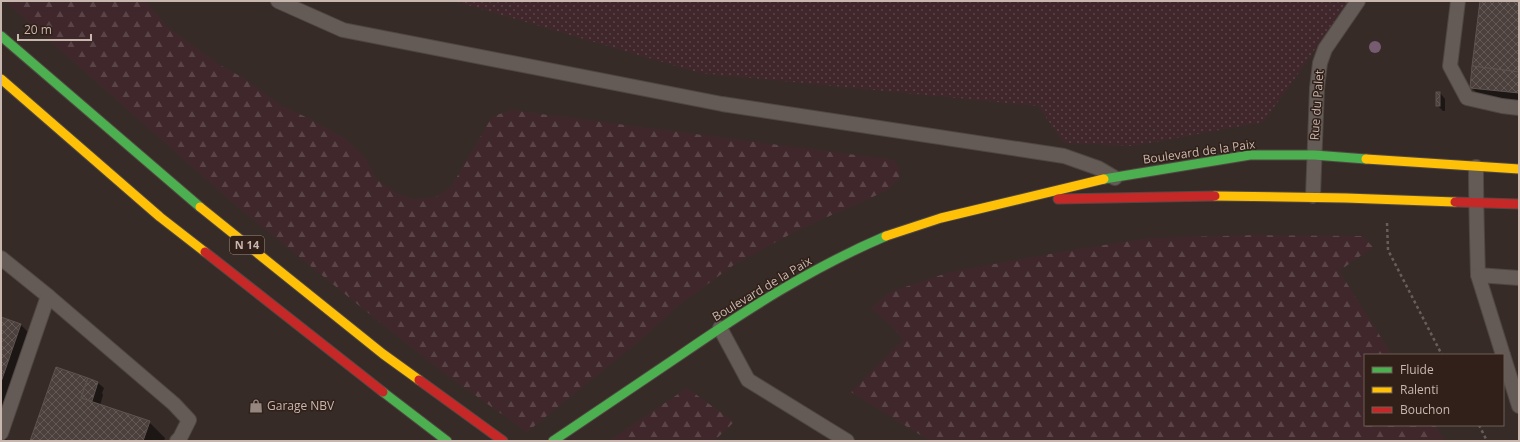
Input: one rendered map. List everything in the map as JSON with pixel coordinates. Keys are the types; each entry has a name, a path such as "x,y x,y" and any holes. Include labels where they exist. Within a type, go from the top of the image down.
{"main road":[{"name":"N 14","path":"1,36 206,212 383,354 503,441"},
{"name":"N 14","path":"1,79 160,217 410,414 447,441"},
{"name":"Boulevard de la Paix","path":"554,441 720,328 796,280 847,253 879,239 941,218 1113,177 1250,155 1314,154 1519,169"},
{"name":"Boulevard de la Paix","path":"1005,203 1069,198 1313,196 1519,204"}],"lane":[{"path":"278,1 343,30 722,104 1064,156 1098,168 1146,197"},
{"name":"Rue du Palet","path":"1313,196 1317,88 1320,63 1325,49 1358,1"},
{"path":"1458,1 1450,66 1467,98 1502,106 1519,108"},
{"path":"1476,167 1478,275 1503,354"},
{"path":"1,258 48,296 174,404 189,420 177,441"},
{"path":"1478,275 1519,278"},
{"path":"1,433 48,296"},
{"path":"720,328 748,380 847,441"},
{"path":"1504,358 1519,406"}],"path":[{"path":"1387,222 1388,250 1441,354"},
{"path":"1480,426 1487,441"}],"green space":[{"path":"5,1 146,1 166,26 220,65 245,79 280,105 308,118 346,139 366,159 376,179 398,194 415,199 436,197 451,187 492,117 510,110 894,160 899,168 899,179 886,191 800,229 735,264 676,307 645,336 527,432 444,373 232,202"},
{"path":"454,1 1348,1 1263,122 1133,146 1064,143 1038,106 700,73"},
{"path":"1255,235 1362,236 1373,247 1339,271 1391,354 1364,354 1364,426 1436,426 1445,441 930,441 851,392 903,340 892,326 871,308 890,292 950,272 1072,250 1150,238"},
{"path":"687,388 734,422 714,441 609,441"}],"building":[{"path":"1480,1 1519,1 1519,72 1472,66"},
{"path":"1472,66 1519,72 1519,93 1470,88"},
{"path":"1436,92 1440,92 1440,106 1436,106"},
{"path":"1,317 21,324 1,382"},
{"path":"56,367 88,378 81,398 150,421 143,441 30,441"},
{"path":"88,378 98,382 92,401 81,398"}],"traffic: fast":[{"path":"1,36 200,207"},
{"path":"1104,179 1250,155 1314,155 1366,159"},
{"path":"553,441 754,306 831,262 886,236"},
{"path":"383,392 447,441"}],"traffic: slow":[{"path":"1,79 160,217 205,252"},
{"path":"1366,159 1519,169"},
{"path":"886,236 941,218 1104,179"},
{"path":"1215,196 1346,198 1455,202"},
{"path":"200,207 383,354 419,380"}],"traffic: jam":[{"path":"1058,199 1215,196"},
{"path":"1455,202 1519,204"},
{"path":"205,252 383,392"},
{"path":"419,380 503,441"}],"place":[{"name":"Garage NBV","path":"256,406"}]}
